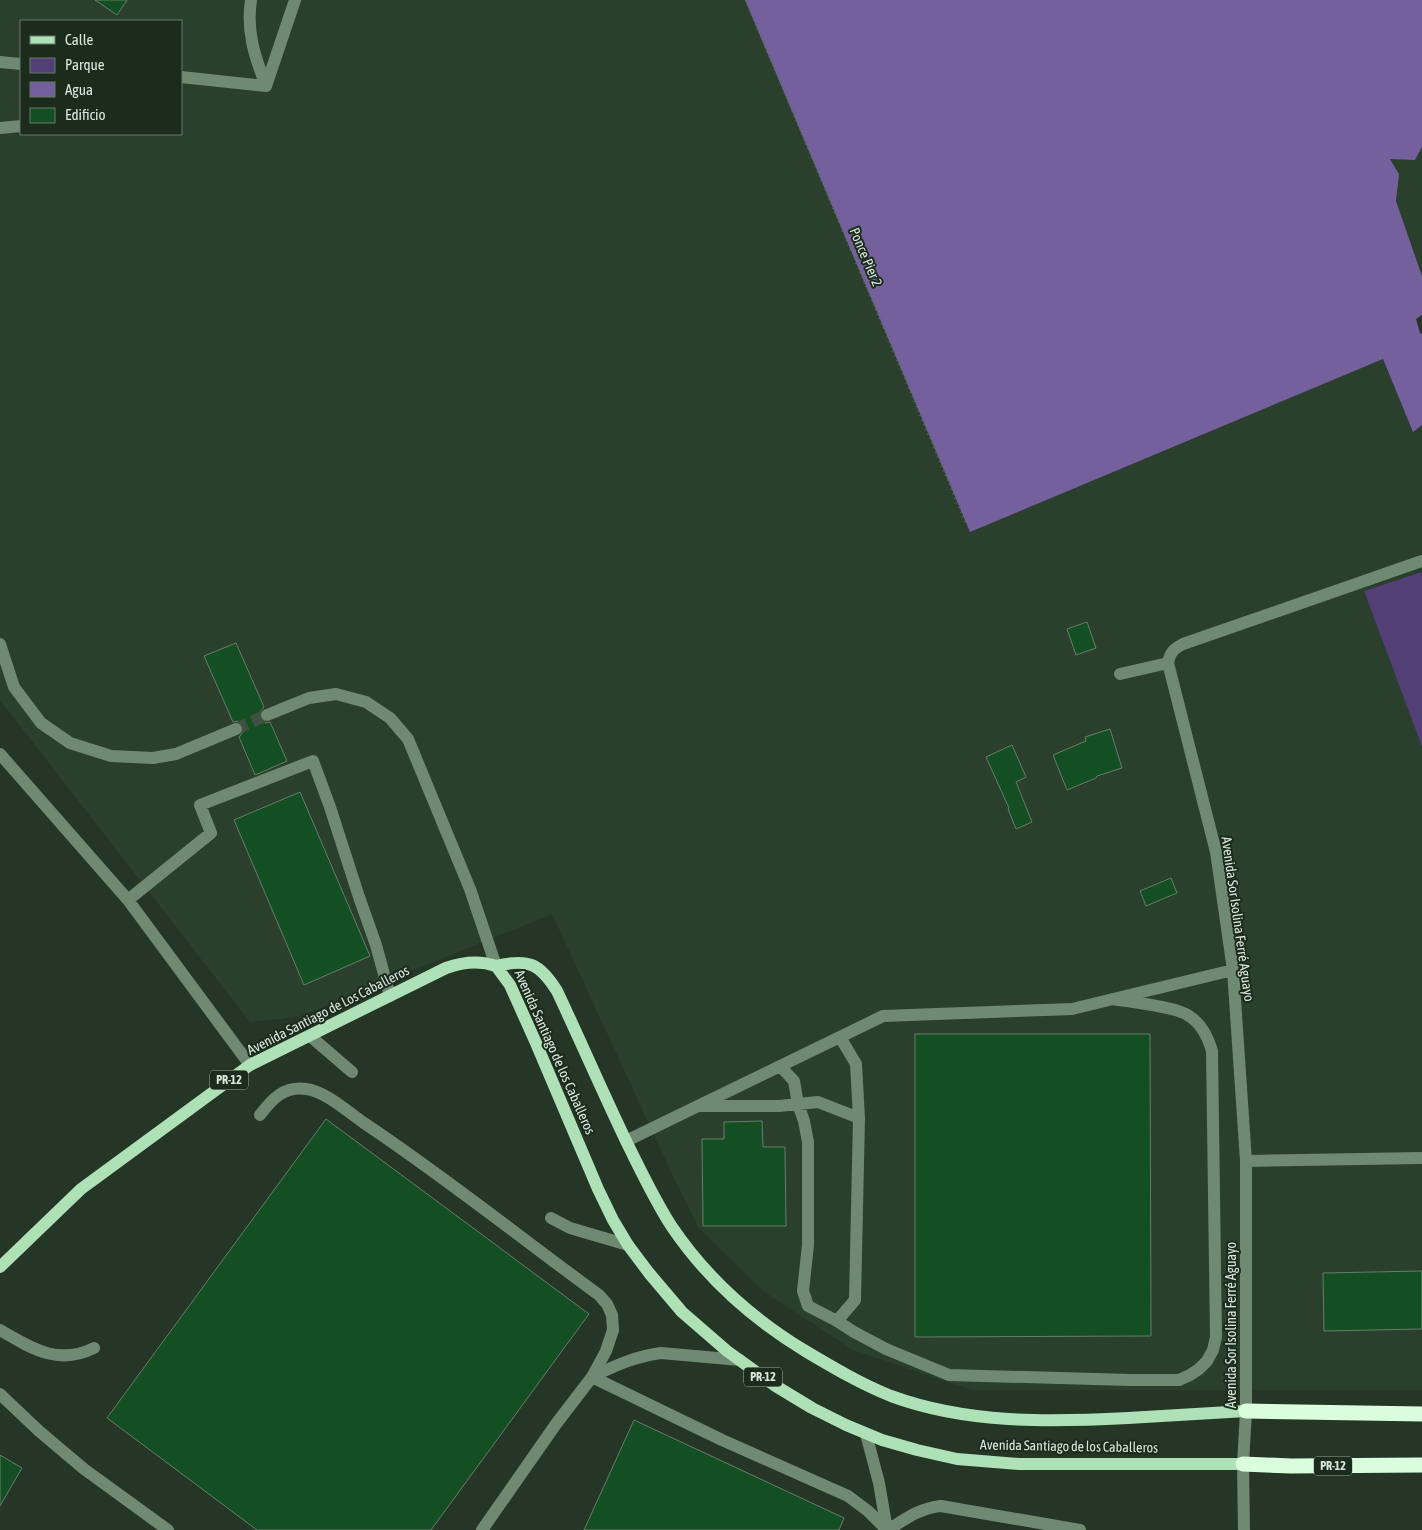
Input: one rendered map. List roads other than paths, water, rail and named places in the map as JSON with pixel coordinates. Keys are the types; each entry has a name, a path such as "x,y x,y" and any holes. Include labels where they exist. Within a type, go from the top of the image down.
{"highway":[{"name":"Avenida Santiago de los Caballeros","path":"1246,1411 1422,1414"},
{"name":"Avenida Santiago de los Caballeros","path":"1243,1464 1291,1466 1422,1465"}],"main road":[{"name":"Avenida Santiago de Los Caballeros","path":"0,1267 81,1189 250,1065 454,965 480,962 496,966"},
{"name":"Avenida Santiago de los Caballeros","path":"1243,1464 1081,1465 988,1463 957,1459 916,1450 866,1434 812,1408 774,1385 705,1333 682,1312 628,1245 598,1189 510,985 496,966 511,962 535,966 546,975 557,991 650,1189 672,1227 698,1263 739,1305 764,1325 839,1372 892,1396 922,1405 980,1417 1010,1420 1070,1421 1246,1411"}],"street":[{"path":"251,0 249,14 251,40 266,86"},
{"path":"266,86 295,0"},
{"path":"0,62 20,64"},
{"path":"182,77 266,86"},
{"path":"0,128 20,126"},
{"path":"1120,674 1168,663 1169,654 1176,648 1293,605 1422,561"},
{"path":"0,644 14,687 41,723 70,743 111,756 153,758 176,754 236,728"},
{"name":"Avenida Sor Isolina Ferré Aguayo","path":"1168,663 1216,852 1233,970 1246,1161 1244,1530"},
{"path":"267,715 309,698 336,694 366,702 390,718 408,739 470,889 496,966"},
{"path":"0,754 128,900 250,1065"},
{"path":"128,900 211,834 200,805 313,762 376,945 390,996"},
{"path":"626,1141 883,1016 1072,1009 1233,970"},
{"path":"780,1066 794,1081 808,1142 808,1245 803,1291 808,1306 886,1349 950,1375 1179,1380 1199,1369 1207,1360 1213,1350 1216,1337 1212,1051 1204,1031 1188,1014 1171,1009 1113,1000"},
{"path":"310,1036 352,1072"},
{"path":"837,1321 854,1300 859,1118 856,1064 840,1037"},
{"path":"260,1115 269,1103 281,1093 294,1088 308,1089 322,1094 386,1138 599,1295 607,1304 612,1316 613,1330 606,1350 592,1377 550,1432 482,1530"},
{"path":"699,1106 739,1107 818,1102 859,1118"},
{"path":"1246,1161 1422,1158"},
{"path":"551,1218 570,1228 628,1245"},
{"path":"0,1330 38,1351 72,1356 94,1348"},
{"path":"592,1377 633,1359 661,1353 740,1360"},
{"path":"592,1377 730,1444 848,1496 887,1530"},
{"path":"0,1394 84,1469 168,1530"},
{"path":"866,1434 880,1483 887,1530"},
{"path":"887,1530 921,1510 941,1506 1080,1530"}],"water":[{"path":"745,0 1422,0 1422,147 1415,160 1390,159 1399,174 1396,201 1422,276 1422,315 1416,319 1422,334 1422,425 1413,432 1383,359 970,532"}],"tunnel":[{"path":"236,729 267,715"}]}
